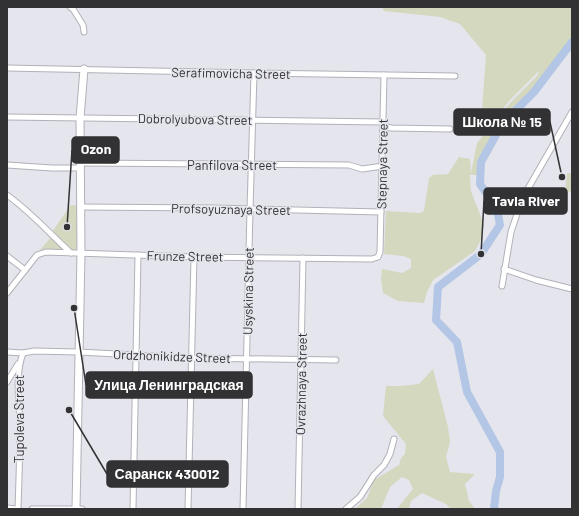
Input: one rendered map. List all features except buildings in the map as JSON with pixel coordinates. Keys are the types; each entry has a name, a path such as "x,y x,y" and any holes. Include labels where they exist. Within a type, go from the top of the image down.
{"street":[{"path":"70,7 73,9 83,25 84,32"},
{"name":"Serafimovicha Street","path":"7,68 384,76 455,76"},
{"path":"76,509 81,254 80,118 84,70"},
{"name":"Usyskina Street","path":"243,509 254,73"},
{"name":"Stepnaya Street","path":"380,252 384,76"},
{"path":"502,286 511,232 522,199 572,112"},
{"name":"Dobrolyubova Street","path":"7,117 253,120 383,124 390,128 450,129"},
{"name":"Panfilova Street","path":"7,165 52,168 80,165 349,165 362,169 383,166"},
{"path":"7,195 35,217 47,231 72,253"},
{"name":"Profsoyuznaya Street","path":"80,207 381,212"},
{"name":"Frunze Street","path":"7,294 37,255 46,252 194,257 376,258 380,255 380,252"},
{"path":"132,509 138,255"},
{"path":"7,256 25,270"},
{"path":"188,509 194,257"},
{"name":"Ovrazhnaya Street","path":"298,509 303,258"},
{"path":"504,268 536,280 572,289"},
{"name":"Ordzhonikidze Street","path":"7,352 79,352 192,358 336,360"},
{"name":"Tupoleva Street","path":"17,509 20,424 18,378 23,353"},
{"path":"7,382 20,362"},
{"path":"346,509 360,497 374,475 384,465 390,454 394,439"},
{"path":"7,508 17,509"},
{"path":"32,509 82,509"}],"green space":[{"path":"382,7 572,7 572,37 550,76 487,144 483,175 470,175 471,191 484,225 481,239 475,251 433,280 427,292 424,303 398,301 383,293 381,279 382,269 402,273 411,268 411,259 403,256 384,254 386,211 420,213 424,211 429,178 433,175 448,174 459,157 470,159 471,173 477,143 510,103 537,76 540,70 509,101 487,130 477,126 482,110 486,55 460,24 440,17 384,11"},
{"path":"567,173 572,173 572,192 565,191"},
{"path":"72,205 77,206 78,247 75,251 70,250 52,232"},
{"path":"50,238 66,251 40,250"},
{"path":"433,369 448,427 450,442 446,457 450,472 475,474 465,484 469,501 475,509 451,509 446,504 422,493 411,501 409,509 397,509 413,489 409,480 402,477 390,487 381,509 355,509 367,498 374,480 399,465 401,458 405,454 406,444 383,416 386,386 419,384"}],"waterway":[{"path":"494,509 496,491 500,477 500,452 467,392 457,342 436,320 438,287 481,254 500,225 497,209 480,184 481,162 502,124 534,92 572,42"}],"place":[{"name":"Школа № 15","path":"562,177"},
{"name":"Ozon","path":"67,227"},
{"name":"Tavla River","path":"481,254"},
{"name":"Улица Ленинградская","path":"74,308"},
{"name":"Саранск 430012","path":"69,410"}]}
